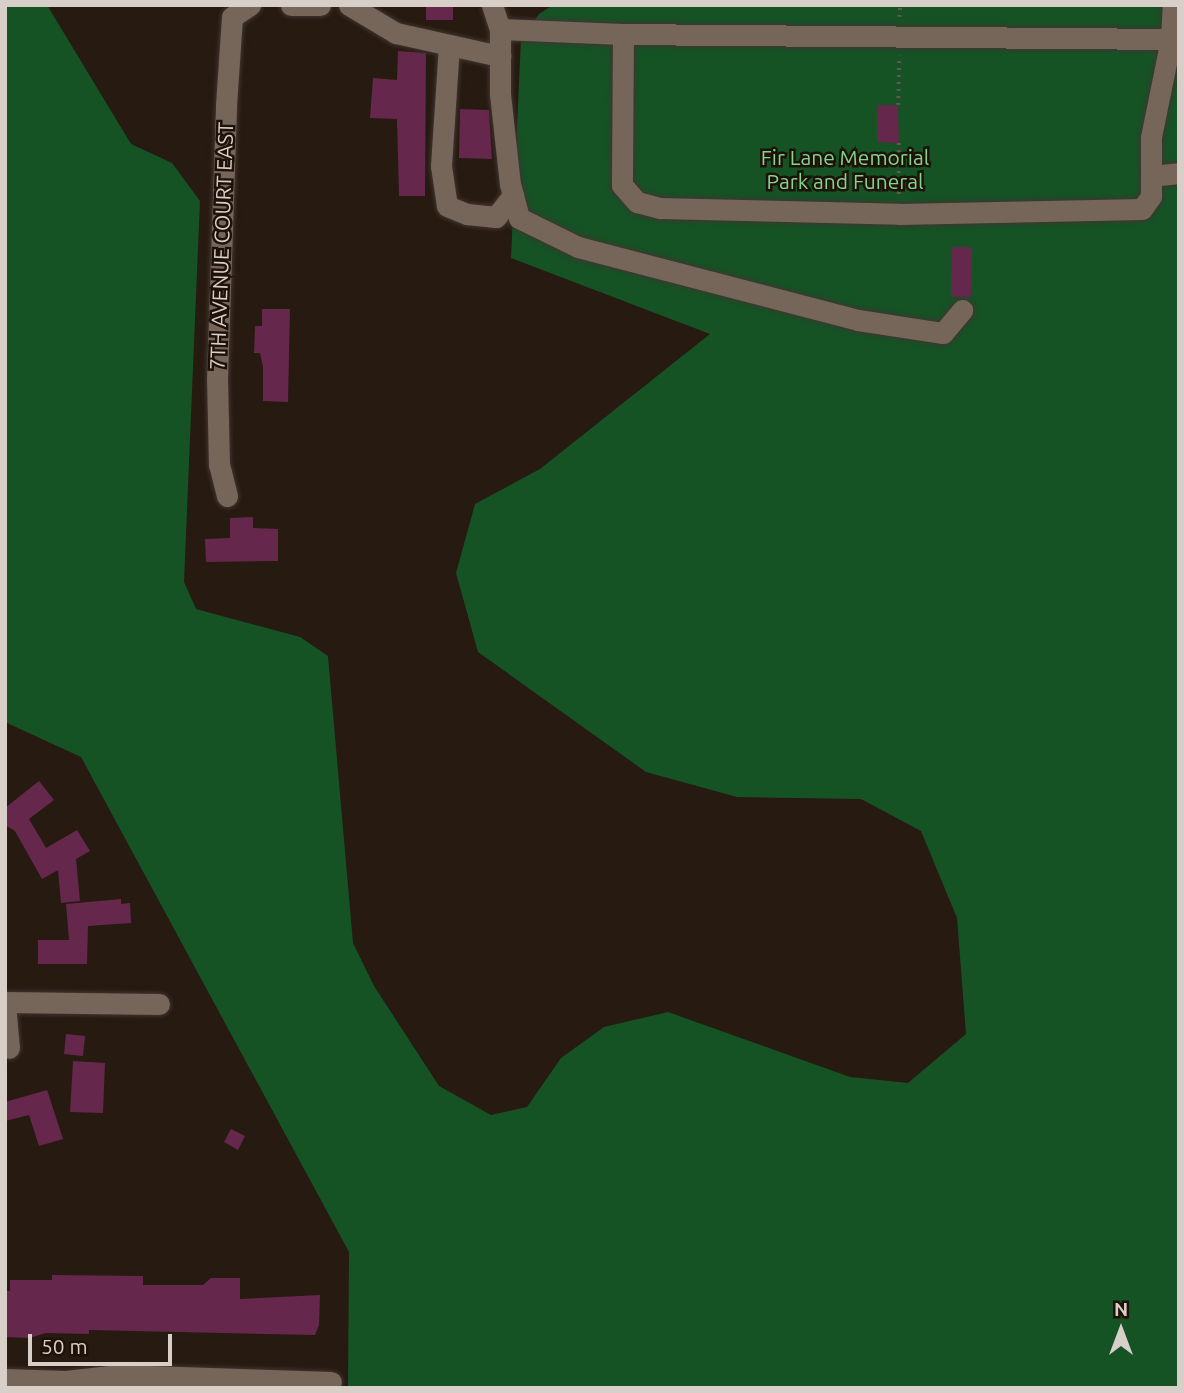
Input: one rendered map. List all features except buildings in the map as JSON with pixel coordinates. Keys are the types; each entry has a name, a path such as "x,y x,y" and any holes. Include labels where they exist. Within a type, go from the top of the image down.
{"street":[{"name":"7TH AVENUE COURT EAST","path":"228,496 219,465 217,379 226,105 232,18 250,5"},
{"path":"290,5 320,5"},
{"path":"349,5 397,33 500,56"},
{"path":"492,5 500,29 500,56 513,195 519,218 578,247 858,320 943,333 962,310"},
{"path":"623,34 621,173 627,194 637,202 660,208 899,214 1132,211 1149,204 1151,136 1171,39 1174,5"},
{"path":"500,29 623,34 1171,39"},
{"path":"449,45 441,166 447,206 467,215 496,217 513,195"},
{"path":"1150,176 1179,173"},
{"path":"9,1048 5,1003 159,1004"},
{"path":"5,1380 85,1383 119,1375 331,1382"}],"path":[{"path":"899,143 899,214"}],"green space":[{"name":"Fir Lane Memorial Park and Funeral","path":"5,5 47,5 131,144 172,163 200,201 184,582 196,609 300,637 328,656 353,943 374,986 439,1086 491,1115 527,1107 561,1058 604,1027 668,1012 850,1077 908,1083 966,1034 957,918 921,831 861,799 737,797 646,772 478,652 456,573 475,504 540,469 710,334 511,258 521,39 539,14 553,5 1179,5 1179,1388 348,1388 349,1252 81,757 5,722"}]}
